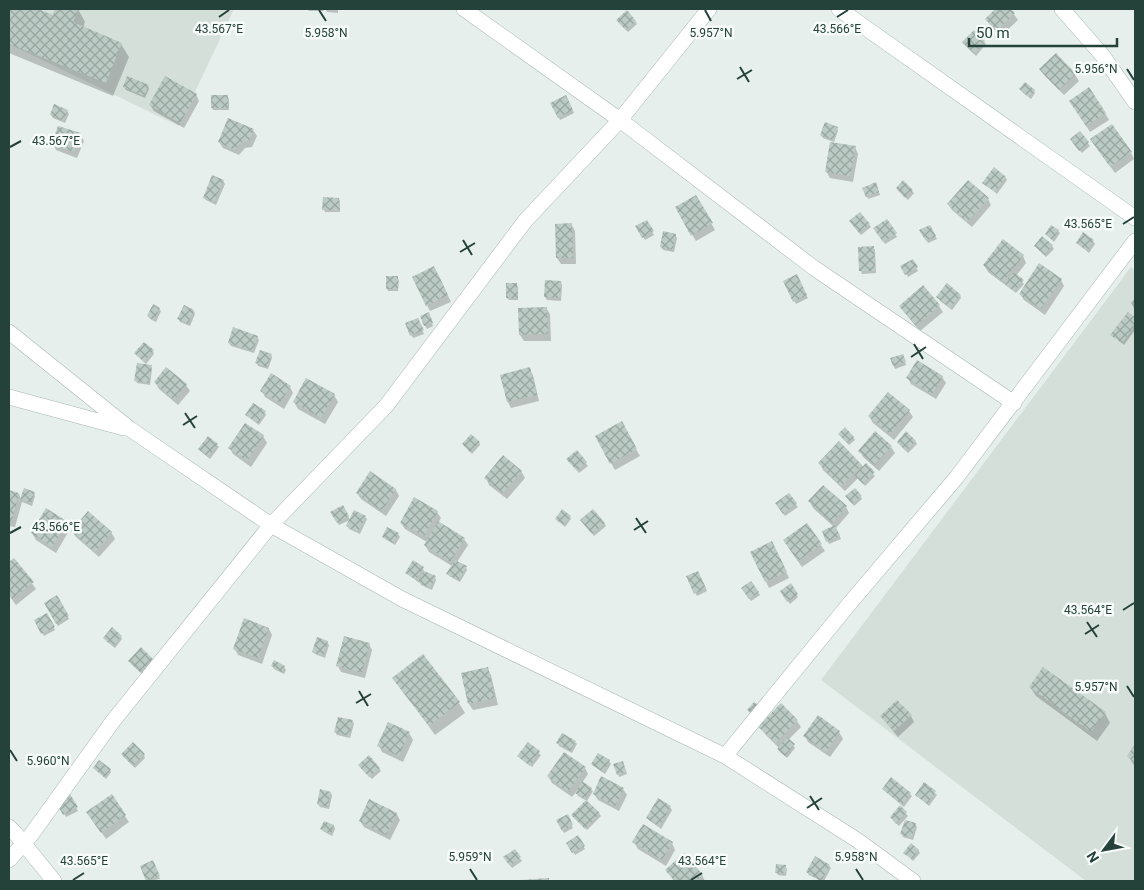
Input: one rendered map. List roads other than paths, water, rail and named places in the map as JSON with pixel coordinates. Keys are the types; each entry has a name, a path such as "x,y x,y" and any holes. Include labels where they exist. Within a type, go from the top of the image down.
{"street":[{"path":"464,9 620,120 814,268 1014,403"},
{"path":"9,860 113,721 271,525 386,406 525,221 620,120 709,9"},
{"path":"839,9 1135,218"},
{"path":"1062,9 1103,56 1135,102"},
{"path":"725,756 850,603 956,478 1135,241"},
{"path":"9,332 130,430 271,525 402,599 725,756 857,840 913,881"},
{"path":"9,397 130,430"},
{"path":"9,827 54,881"}]}
